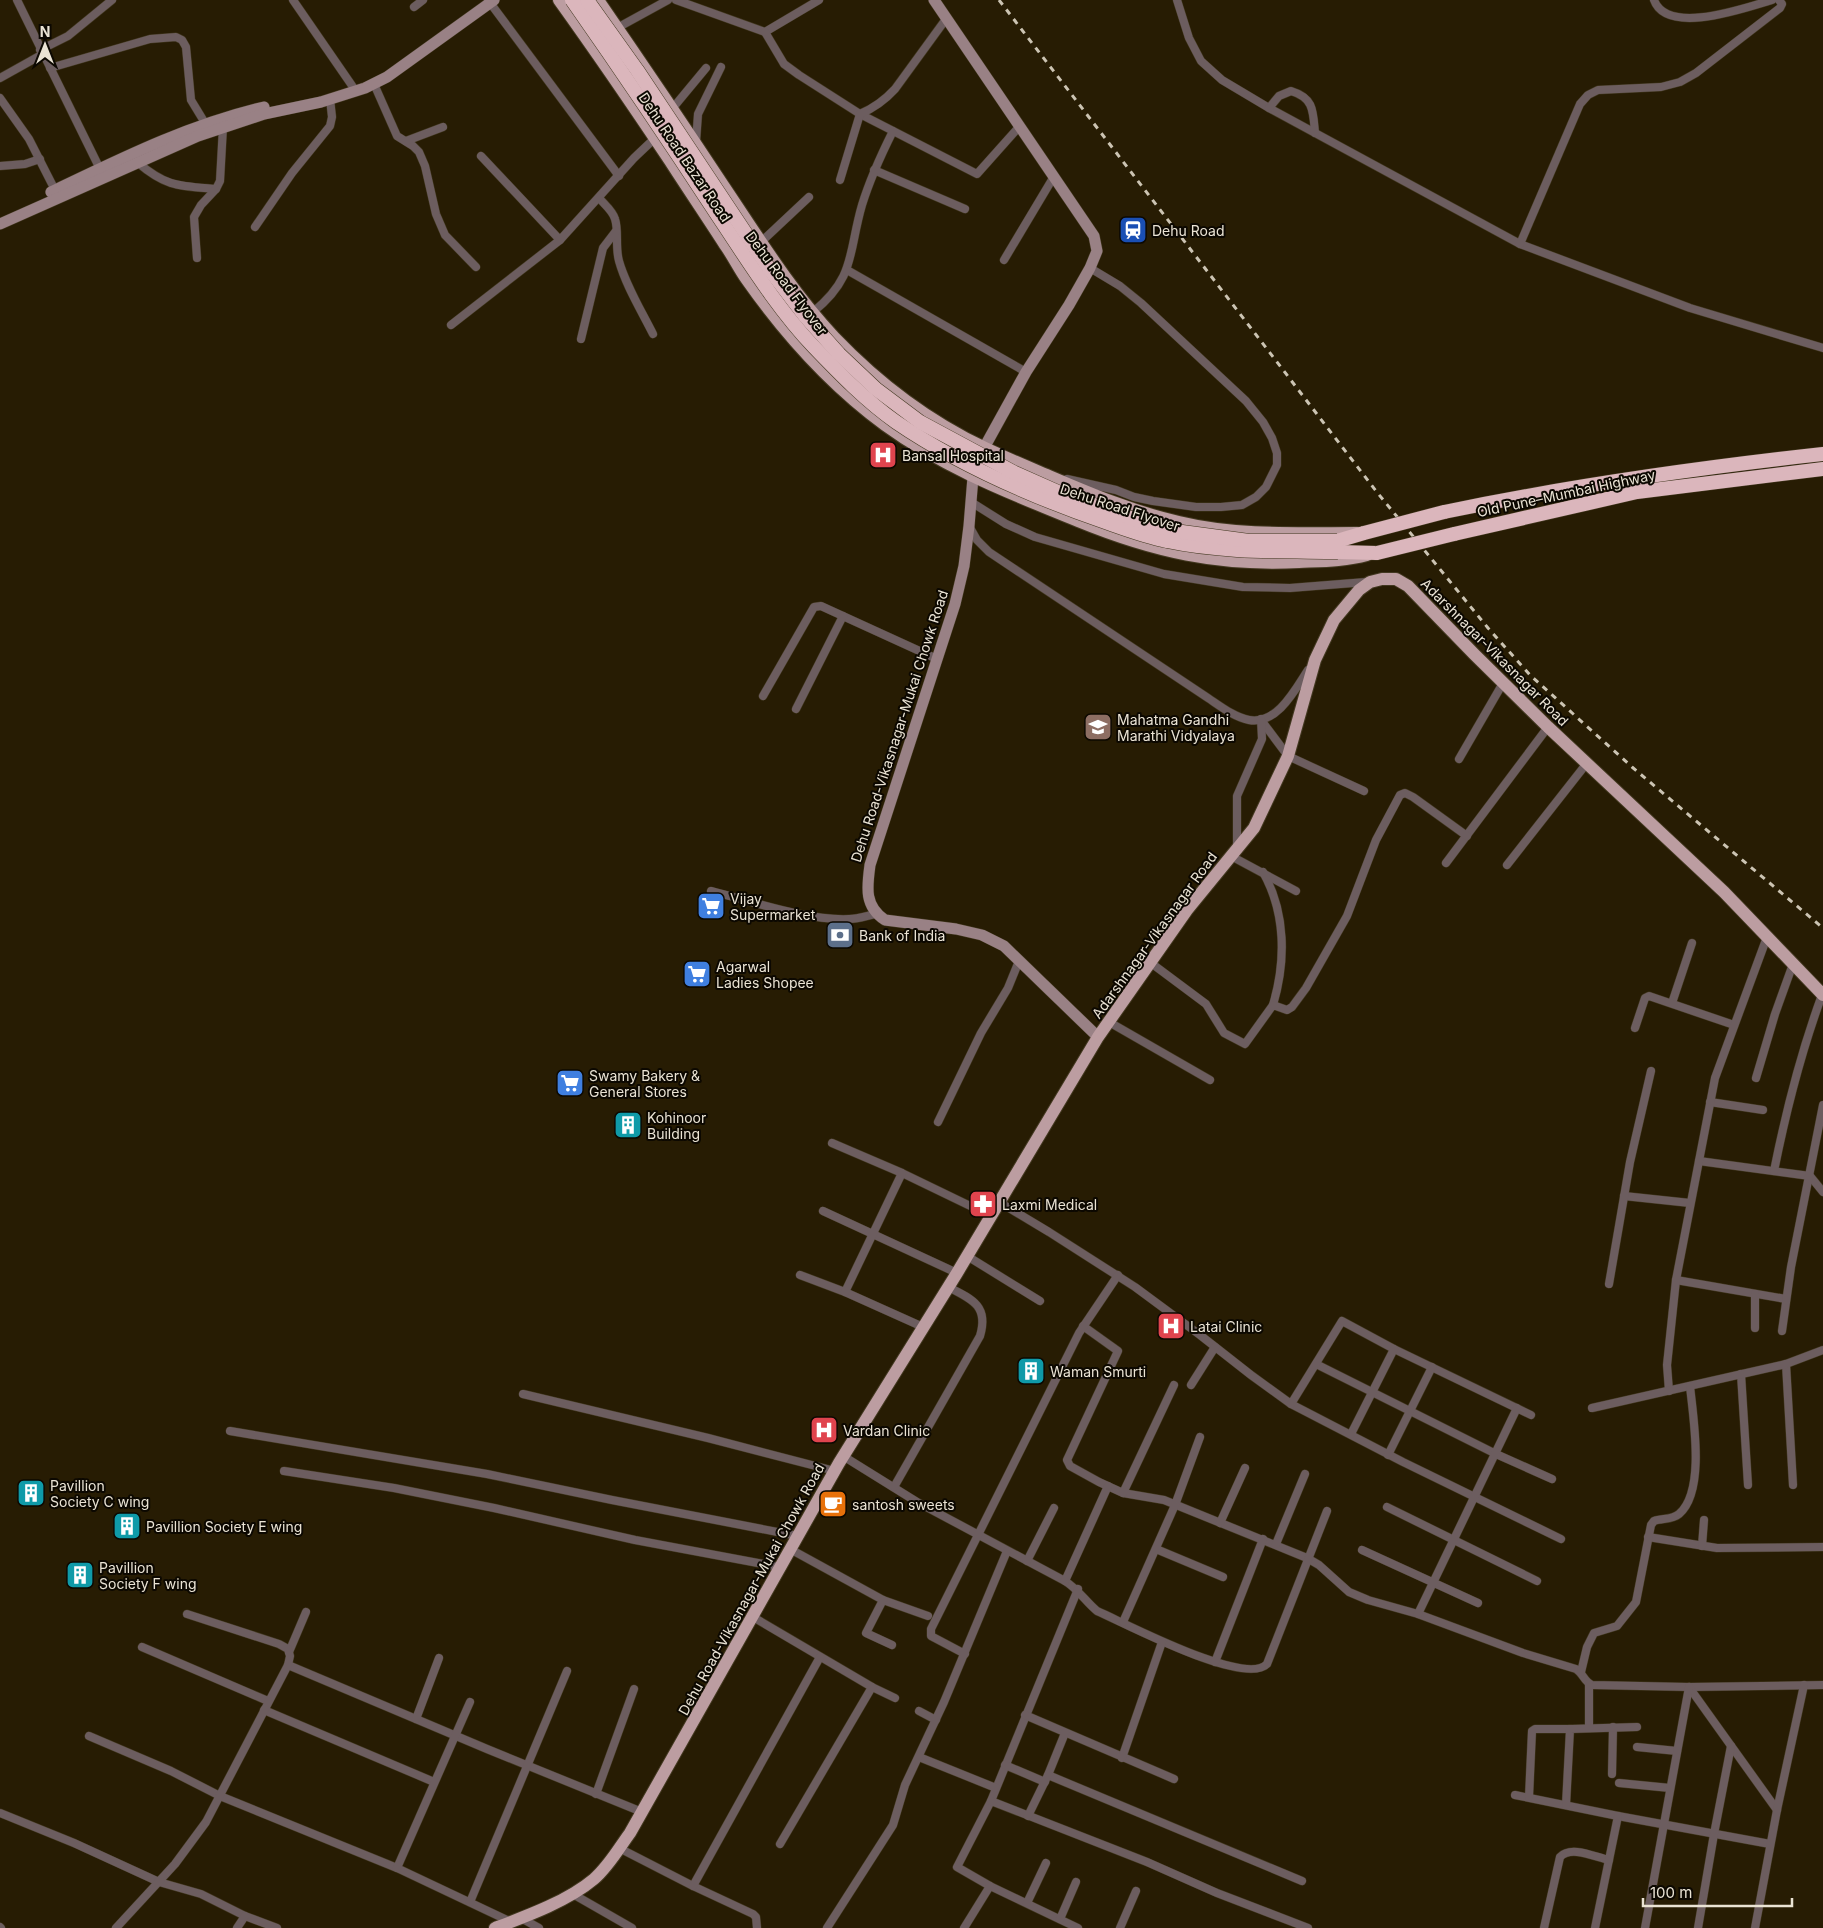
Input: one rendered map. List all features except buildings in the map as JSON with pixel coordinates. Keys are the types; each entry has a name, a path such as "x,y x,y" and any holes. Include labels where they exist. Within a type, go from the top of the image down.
{"highway":[{"name":"Dehu Road Flyover","path":"572,0 626,77 759,278 813,346 863,395 896,421 940,449 1028,492 1078,512 1165,541 1236,550 1338,546 1364,533 1444,512"},
{"name":"Dehu Road Flyover","path":"587,0 637,70 770,270 805,316 839,354 876,390 920,422 1013,472 1060,493 1151,525 1182,532 1249,541 1338,546 1377,553"},
{"name":"Old Pune–Mumbai Highway","path":"1444,512 1523,496 1634,478 1823,454"},
{"name":"Old Pune–Mumbai Highway","path":"1377,553 1637,492 1823,469"}],"main road":[{"name":"Dehu Road Bazar Road","path":"559,0 747,280 789,333 822,368 858,404 886,426 973,477 1112,535 1176,554 1234,563 1270,564 1348,560 1377,553"},
{"name":"Dehu Road Bazar Road","path":"598,0 795,291 848,350 898,395 934,420 984,448 1106,501 1181,523 1233,530 1364,533"},
{"name":"Adarshnagar-Vikasnagar Road","path":"1098,1037 1192,903 1254,828 1288,756 1315,660 1334,620 1353,597 1370,582 1382,579 1396,579 1408,586 1548,727 1718,886 1823,995"},
{"name":"Dehu Road-Vikasnagar-Mukai Chowk Road","path":"495,1928 516,1920 571,1893 594,1878 619,1848 642,1812 843,1456 957,1274 1098,1037"}],"street":[{"path":"17,0 100,169"},
{"path":"0,78 68,36 112,0"},
{"path":"293,0 353,87"},
{"path":"414,7 423,0"},
{"path":"617,28 668,0"},
{"path":"676,0 765,32 784,64 799,75 860,114 977,174 1019,127"},
{"path":"765,32 819,0"},
{"name":"Dehu Road-Vikasnagar-Mukai Chowk Road","path":"875,914 870,902 867,882 870,865 955,604 964,566 970,526 973,477 984,448 1026,372 1069,305 1090,268 1097,251 1096,242 934,0"},
{"path":"1177,0 1189,38 1201,61 1222,80 1269,108 1520,244 1690,308 1823,348"},
{"path":"1654,0 1655,5 1664,13 1684,18 1714,15 1772,0"},
{"path":"1520,244 1580,104 1588,95 1598,90 1661,87 1680,82 1696,73 1780,8 1782,4 1778,0"},
{"path":"0,224 198,136 264,114 330,99 374,84 491,1 619,176"},
{"path":"860,114 872,109 885,100 895,89 946,19"},
{"path":"50,68 150,39 176,37 182,40 186,47 192,100 205,123"},
{"path":"695,144 698,114 721,67"},
{"path":"672,108 706,68"},
{"path":"0,216 173,135 205,123 252,110 353,87 386,77"},
{"path":"374,84 397,136 419,152 426,166 436,214 442,230 476,267"},
{"path":"1269,108 1280,96 1291,91 1301,94 1310,102 1315,133"},
{"path":"0,98 29,139 55,190"},
{"path":"255,227 292,173 330,126 332,116 330,99"},
{"path":"840,180 860,114"},
{"path":"197,258 194,218 201,204 216,189 222,172 223,127"},
{"path":"406,142 443,127"},
{"path":"813,312 833,293 848,270 858,218 874,170 893,131"},
{"path":"451,325 560,240 642,149 654,139"},
{"path":"481,156 560,240"},
{"path":"0,166 25,164 40,159"},
{"path":"137,162 159,179 173,184 216,189"},
{"path":"874,170 965,209"},
{"path":"1004,260 1054,178"},
{"path":"599,198 612,212 616,220 616,245 624,275 653,334"},
{"path":"761,242 809,198"},
{"path":"581,339 603,248 616,231"},
{"path":"1043,473 1116,490 1134,497 1153,501 1196,507 1221,507 1242,505 1256,497 1269,482 1277,465 1277,454 1272,438 1263,422 1246,401 1120,286 1090,268"},
{"path":"848,270 1026,372"},
{"path":"971,502 1006,524 1035,536 1164,574 1243,587 1290,588 1370,582"},
{"path":"970,526 977,540 989,552 1226,710 1250,720 1260,720 1275,712 1287,702 1315,660"},
{"path":"763,696 814,607 821,606 937,659"},
{"path":"796,709 843,616"},
{"path":"1459,759 1503,683"},
{"path":"1260,720 1288,756 1364,791"},
{"path":"1260,720 1262,739 1237,796 1234,852 1296,891"},
{"path":"1446,863 1548,727"},
{"path":"1507,865 1587,764"},
{"path":"1273,1005 1287,1010 1292,1008 1306,988 1347,916 1376,840 1400,795 1405,794 1413,797 1466,836"},
{"path":"1151,963 1206,1004 1224,1033 1245,1044 1273,1005 1282,959 1281,924 1271,887 1263,872"},
{"path":"711,891 806,915 848,919 875,914 885,920 956,929 982,935 1004,946 1098,1037"},
{"path":"1669,1391 1667,1365 1676,1280 1715,1078 1767,937"},
{"path":"1672,1003 1692,943"},
{"path":"938,1122 981,1033 1008,988 1019,961"},
{"path":"1756,1078 1775,1014 1793,964"},
{"path":"1774,1171 1799,1063 1823,995"},
{"path":"1635,1028 1645,998 1655,997 1734,1025"},
{"path":"1109,1022 1210,1080"},
{"path":"1609,1284 1643,1099 1651,1071"},
{"path":"1710,1102 1763,1110"},
{"path":"1782,1331 1786,1299 1823,1105"},
{"path":"832,1142 991,1216"},
{"path":"1699,1161 1810,1176 1823,1192"},
{"path":"845,1292 902,1173"},
{"path":"1624,1196 1690,1203"},
{"path":"999,1202 1118,1276 1292,1404 1388,1455 1561,1538"},
{"path":"823,1211 957,1274"},
{"path":"967,1256 1040,1301"},
{"path":"800,1275 845,1292 923,1326"},
{"path":"965,1654 931,1636 931,1633 1083,1326 1118,1276"},
{"path":"1676,1280 1786,1299"},
{"path":"894,1487 980,1336 984,1324 980,1310 971,1299 948,1287"},
{"path":"1755,1294 1755,1328"},
{"path":"1292,1404 1342,1321 1394,1349 1531,1415"},
{"path":"1083,1326 1118,1351 1067,1460 1070,1466 1123,1493 1132,1496 1158,1498 1276,1544 1307,1558 1349,1592 1368,1600 1418,1614 1523,1653 1581,1672 1589,1684 1588,1728"},
{"path":"1191,1385 1216,1347"},
{"path":"1351,1434 1394,1349"},
{"path":"1592,1408 1786,1364 1823,1350"},
{"path":"1316,1364 1496,1454 1552,1479"},
{"path":"1786,1364 1793,1485"},
{"path":"1388,1455 1432,1367"},
{"path":"1741,1374 1748,1484"},
{"path":"1123,1493 1174,1385"},
{"path":"1581,1672 1587,1647 1594,1633 1617,1626 1636,1602 1649,1530 1654,1521 1669,1519 1680,1514 1691,1491 1696,1464 1696,1446 1690,1386"},
{"path":"523,1394 708,1438 835,1471"},
{"path":"1418,1614 1517,1408"},
{"path":"230,1431 487,1474 798,1536"},
{"path":"1123,1622 1175,1505 1200,1437"},
{"path":"843,1456 917,1502 1065,1581 1078,1589 1088,1604 1097,1611 1162,1642 1215,1662 1243,1669 1256,1670 1263,1668 1267,1664 1327,1511"},
{"path":"1220,1523 1245,1468"},
{"path":"284,1471 394,1488 494,1508 635,1540 779,1567"},
{"path":"1276,1544 1305,1474"},
{"path":"1065,1581 1108,1486"},
{"path":"1387,1507 1537,1581"},
{"path":"1028,1561 1054,1508"},
{"path":"1702,1546 1704,1520"},
{"path":"1648,1537 1702,1546 1731,1548 1823,1547"},
{"path":"1215,1662 1262,1539"},
{"path":"790,1549 883,1600 928,1616"},
{"path":"1156,1549 1223,1577"},
{"path":"1362,1550 1478,1603"},
{"path":"827,1928 893,1825 902,1794 965,1654 1007,1551"},
{"path":"1078,1589 991,1801 957,1867 990,1886 1078,1928"},
{"path":"883,1600 866,1633 892,1645"},
{"path":"116,1928 159,1882 206,1822 288,1665 289,1652 306,1612"},
{"path":"187,1614 279,1644 288,1649 289,1652"},
{"path":"753,1617 820,1657 895,1698"},
{"path":"1122,1758 1162,1642"},
{"path":"142,1647 268,1701"},
{"path":"693,1886 820,1657"},
{"path":"416,1719 439,1658"},
{"path":"288,1665 455,1736 642,1812"},
{"path":"470,1902 567,1671"},
{"path":"1589,1684 1689,1687 1823,1685"},
{"path":"1755,1928 1776,1810 1804,1685"},
{"path":"780,1844 872,1686"},
{"path":"1689,1687 1776,1810"},
{"path":"1645,1928 1689,1687"},
{"path":"596,1794 634,1689"},
{"path":"397,1868 470,1702"},
{"path":"264,1710 434,1782"},
{"path":"919,1711 936,1720"},
{"path":"1025,1715 1174,1779"},
{"path":"1612,1774 1613,1727"},
{"path":"1529,1798 1532,1731 1535,1729 1637,1727"},
{"path":"1566,1805 1570,1729"},
{"path":"1028,1816 1065,1733"},
{"path":"89,1736 170,1771 220,1796 397,1868 470,1902 539,1928"},
{"path":"1698,1928 1731,1746"},
{"path":"1638,1747 1677,1751"},
{"path":"919,1757 996,1788"},
{"path":"1005,1765 1046,1778 1302,1881"},
{"path":"1618,1782 1670,1788"},
{"path":"1516,1795 1770,1844"},
{"path":"991,1801 1307,1928"},
{"path":"0,1813 74,1843 159,1882 201,1894 245,1916 276,1928"},
{"path":"1595,1928 1618,1816"},
{"path":"619,1848 753,1914 756,1917 757,1928"},
{"path":"1544,1928 1558,1862 1564,1852 1571,1851 1609,1860"},
{"path":"1026,1903 1046,1864"},
{"path":"1060,1919 1076,1882"},
{"path":"964,1928 990,1886"},
{"path":"1120,1928 1136,1891"},
{"path":"571,1893 632,1928"},
{"path":"237,1928 245,1916"}],"railway":[{"path":"999,0 1376,491 1488,628 1530,675 1632,767 1823,928"}],"place":[{"name":"Dehu Road","path":"1133,230"},
{"name":"Bansal Hospital","path":"883,455"},
{"name":"Mahatma Gandhi Marathi Vidyalaya","path":"1098,727"},
{"name":"Vijay Supermarket","path":"711,906"},
{"name":"Bank of India","path":"840,935"},
{"name":"Agarwal Ladies Shopee","path":"697,974"},
{"name":"Swamy Bakery & General Stores","path":"570,1083"},
{"name":"Kohinoor Building","path":"628,1125"},
{"name":"Laxmi Medical","path":"983,1204"},
{"name":"Latai Clinic","path":"1171,1326"},
{"name":"Waman Smurti","path":"1031,1371"},
{"name":"Vardan Clinic","path":"824,1430"},
{"name":"Pavillion Society C wing","path":"31,1493"},
{"name":"santosh sweets","path":"833,1504"},
{"name":"Pavillion Society E wing","path":"127,1526"},
{"name":"Pavillion Society F wing","path":"80,1575"}]}
